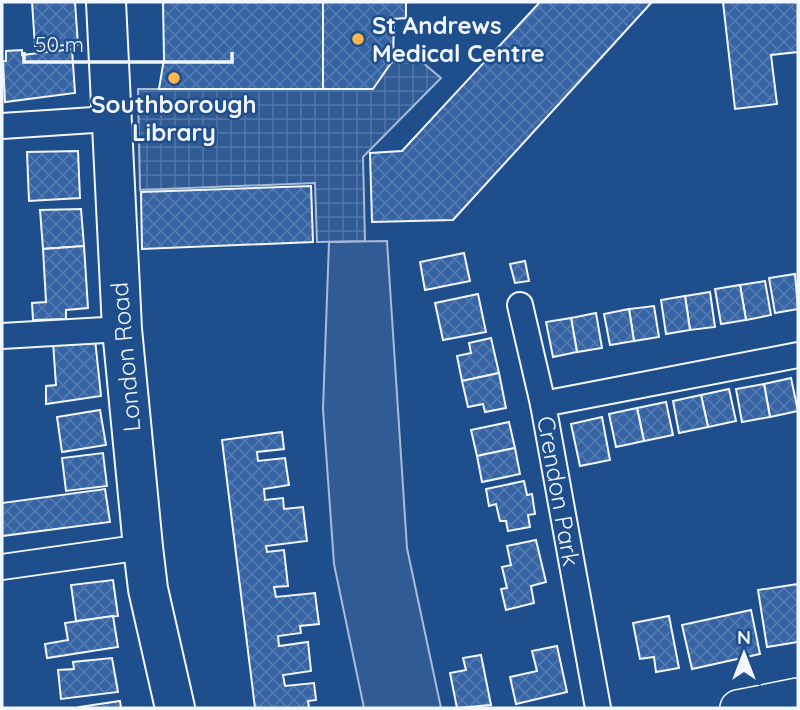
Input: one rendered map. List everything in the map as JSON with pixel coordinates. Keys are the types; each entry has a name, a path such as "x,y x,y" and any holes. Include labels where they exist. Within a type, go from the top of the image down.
{"highway":[{"name":"London Road","path":"106,2 109,118 122,329 143,547 148,589 175,708"}],"street":[{"path":"2,126 109,118"},
{"path":"520,305 543,404"},
{"path":"2,335 122,329"},
{"name":"Crendon Park","path":"598,708 543,404 798,355"},
{"path":"2,567 143,547"},
{"path":"738,708 798,696"}],"shaded area":[{"path":"393,60 422,62 441,78 363,157 365,241 317,242 315,183 140,190 138,89 372,89"},
{"path":"387,241 407,548 441,708 364,708 334,564 323,409 329,242"}],"building":[{"path":"32,2 75,2 78,45 35,46"},
{"path":"163,2 323,2 323,89 159,89 164,59"},
{"name":"St Andrews Medical Centre","path":"323,2 406,2 406,18 394,19 393,60 373,89 323,89"},
{"path":"540,2 652,2 453,220 372,222 370,153 402,151"},
{"path":"723,2 798,2 798,52 771,55 777,104 735,109"},
{"path":"72,49 75,93 5,102 3,61 6,61 6,51 22,50 22,55"},
{"path":"78,151 80,198 29,201 27,152"},
{"path":"311,186 313,242 142,249 141,192"},
{"path":"81,209 84,246 43,249 40,210"},
{"path":"84,246 88,308 66,310 66,319 33,320 32,303 46,302 43,249"},
{"path":"464,253 470,281 425,290 420,262"},
{"path":"525,261 529,281 515,283 510,264"},
{"path":"795,274 798,309 775,313 769,278"},
{"path":"765,281 771,315 746,320 740,285"},
{"path":"740,285 746,320 721,324 715,289"},
{"path":"710,292 715,327 690,330 685,296"},
{"path":"478,294 486,332 443,340 435,303"},
{"path":"685,296 690,330 666,334 661,300"},
{"path":"654,306 659,337 634,341 629,309"},
{"path":"629,309 634,341 610,345 604,314"},
{"path":"596,313 602,348 577,352 571,318"},
{"path":"571,318 577,352 553,357 546,322"},
{"path":"491,338 499,373 462,381 457,356 471,353 469,343"},
{"path":"95,339 101,396 46,404 46,386 56,385 53,342"},
{"path":"499,373 506,408 485,412 483,404 468,407 462,381"},
{"path":"791,378 798,411 770,417 764,384"},
{"path":"764,384 770,417 742,422 736,389"},
{"path":"729,389 736,421 708,427 701,395"},
{"path":"701,395 708,427 679,433 673,401"},
{"path":"666,402 673,435 644,441 637,408"},
{"path":"637,408 644,441 616,447 609,414"},
{"path":"100,410 106,445 62,452 57,417"},
{"path":"602,417 610,460 580,466 571,424"},
{"path":"509,422 515,448 477,456 471,430"},
{"path":"282,432 284,449 257,452 258,461 285,458 289,485 264,489 265,500 283,498 284,509 303,507 307,541 266,546 267,552 284,550 288,586 274,587 276,597 315,593 319,624 300,626 301,633 278,636 279,646 308,642 311,671 283,675 285,686 314,683 316,700 308,701 309,708 255,708 222,440"},
{"path":"515,448 520,474 482,482 477,456"},
{"path":"103,453 107,486 66,491 62,458"},
{"path":"524,481 527,495 532,494 535,514 528,515 530,527 508,531 506,521 500,521 496,504 489,506 486,489"},
{"path":"105,489 110,522 2,536 2,503"},
{"path":"536,540 546,582 531,586 534,603 506,610 501,589 507,588 502,567 511,565 507,546"},
{"path":"113,580 118,616 76,621 71,585"},
{"path":"798,584 798,642 767,647 758,590"},
{"path":"751,610 760,654 692,669 682,625"},
{"path":"113,616 118,647 47,658 45,644 68,640 65,623"},
{"path":"669,616 679,668 656,672 654,657 640,659 633,623"},
{"path":"557,646 567,692 516,704 510,677 537,671 532,651"},
{"path":"481,655 491,705 457,708 450,673 466,670 463,658"},
{"path":"112,658 118,692 61,699 58,670 74,669 73,662"},
{"path":"120,701 121,708 79,708 79,707"}],"place":[{"name":"St Andrews Medical Centre","path":"358,39"},
{"name":"Southborough Library","path":"174,78"}]}
